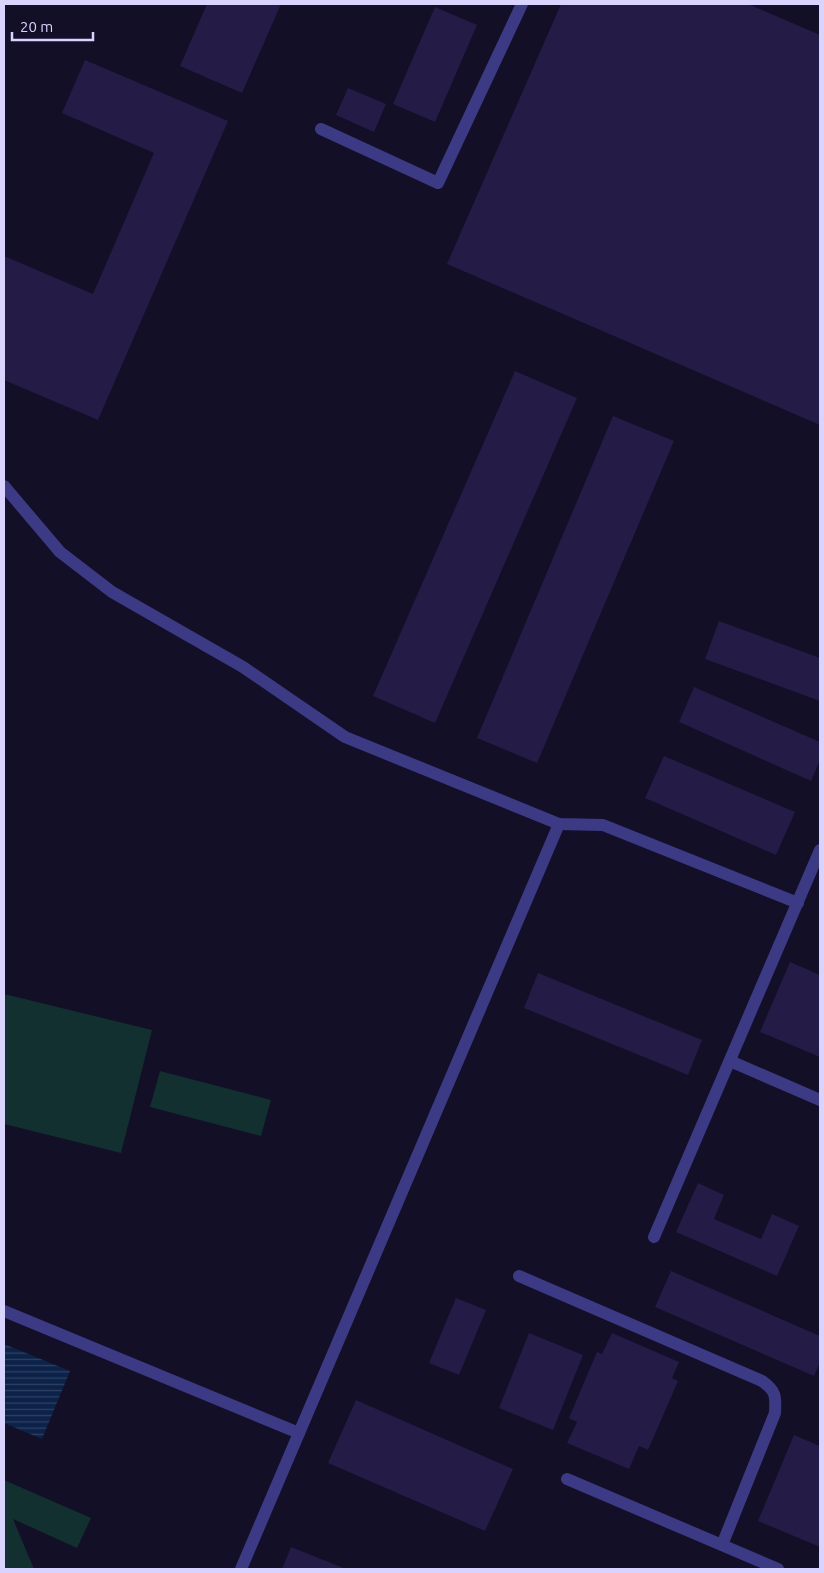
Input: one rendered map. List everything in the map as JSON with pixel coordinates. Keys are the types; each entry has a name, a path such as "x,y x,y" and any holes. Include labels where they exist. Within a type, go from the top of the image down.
{"lane":[{"path":"321,129 438,183 522,4"},
{"path":"4,486 60,552 112,592 243,667 345,737 559,824 603,825 798,903"},
{"path":"241,1569 559,824"},
{"path":"654,1237 820,850"},
{"path":"730,1061 820,1100"},
{"path":"520,1276 762,1381 772,1389 776,1400 775,1413 722,1545"},
{"path":"4,1311 299,1433"},
{"path":"567,1479 778,1569"}],"green space":[{"path":"4,994 152,1030 121,1153 4,1124"},
{"path":"160,1071 271,1100 261,1136 150,1107"},
{"path":"4,1480 91,1518 77,1548 13,1519 34,1569 4,1569"}],"water":[{"path":"4,1344 70,1371 42,1439 4,1423"}],"building":[{"path":"207,4 281,4 242,93 180,66"},
{"path":"561,4 748,4 820,35 820,425 447,264"},
{"path":"435,7 477,25 435,122 393,104"},
{"path":"85,60 228,121 98,420 4,380 4,256 93,294 154,153 62,113"},
{"path":"348,88 386,104 374,132 336,115"},
{"path":"515,371 577,398 435,723 373,696"},
{"path":"613,416 674,441 537,763 477,738"},
{"path":"719,621 820,658 820,701 705,659"},
{"path":"694,687 820,742 820,760 811,781 679,722"},
{"path":"664,756 795,812 776,855 645,798"},
{"path":"790,962 820,975 820,1057 760,1032"},
{"path":"538,973 702,1040 688,1075 524,1008"},
{"path":"698,1183 724,1195 714,1219 761,1239 772,1214 799,1226 777,1276 676,1232"},
{"path":"671,1271 820,1336 820,1362 814,1376 655,1307"},
{"path":"456,1298 486,1310 459,1375 429,1363"},
{"path":"529,1333 583,1355 553,1430 499,1408"},
{"path":"612,1333 679,1362 672,1378 678,1381 648,1450 639,1446 629,1469 567,1443 577,1422 569,1418 597,1352 602,1354"},
{"path":"356,1400 513,1469 485,1531 328,1463"},
{"path":"794,1435 820,1446 820,1547 758,1521"},
{"path":"291,1547 346,1569 282,1569"}]}
